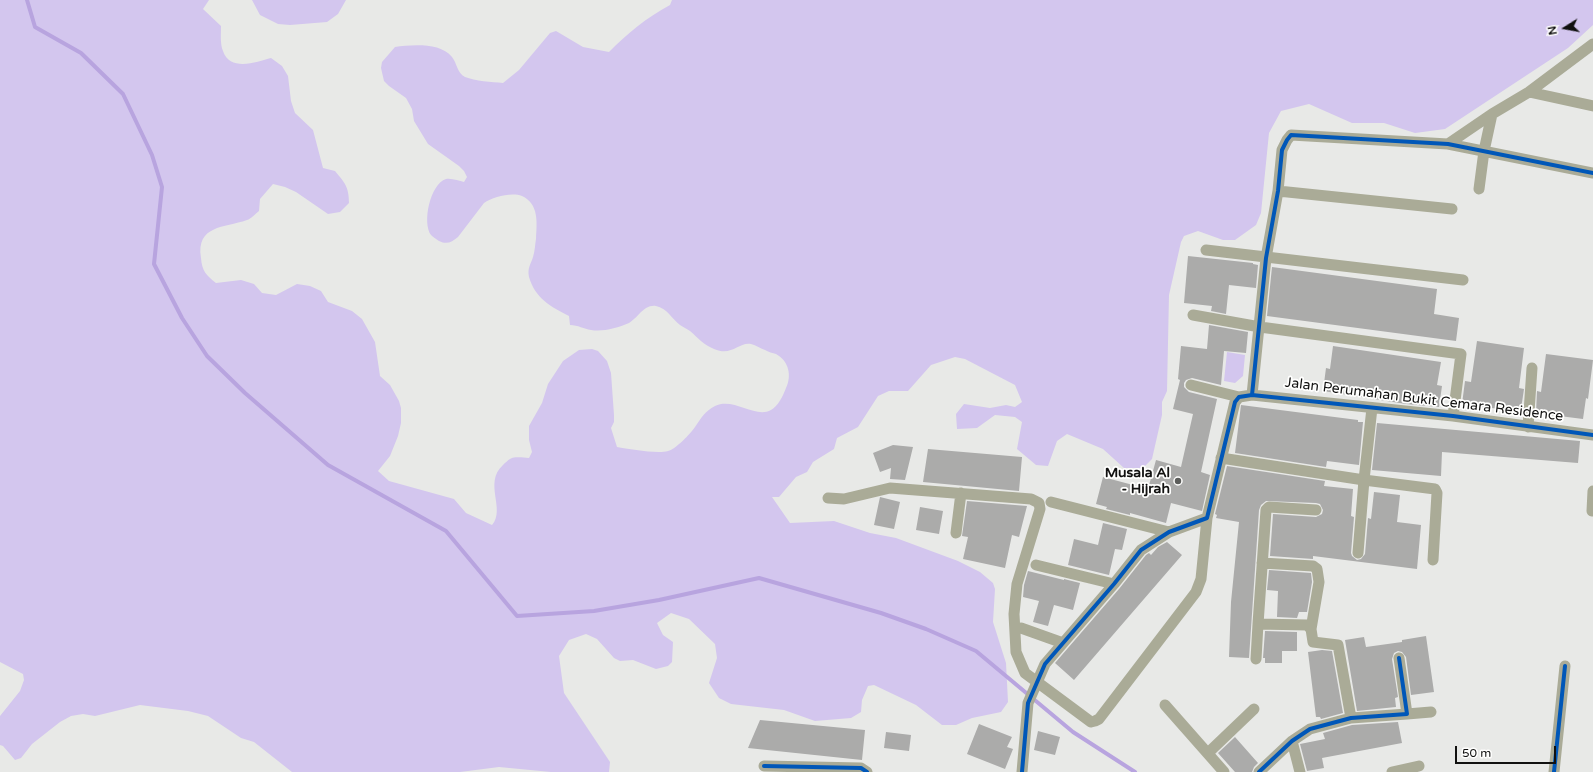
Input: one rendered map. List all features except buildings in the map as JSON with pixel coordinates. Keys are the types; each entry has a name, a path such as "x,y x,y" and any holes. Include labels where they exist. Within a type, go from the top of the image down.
{"street":[{"path":"1448,144 1492,114 1529,92 1593,44"},
{"path":"1529,92 1593,106"},
{"path":"1479,189 1484,151 1492,114"},
{"path":"1252,395 1266,258 1278,191 1282,150 1291,135 1448,144 1593,173"},
{"path":"1278,191 1452,209"},
{"path":"1206,250 1463,280"},
{"path":"1193,315 1260,327 1461,354 1453,416"},
{"path":"1528,427 1532,368"},
{"path":"828,498 844,499 890,488 1031,499 1039,503 1040,509 1017,584 1014,614 1016,652 1025,673 1035,687 1091,722 1095,722 1099,719 1196,592 1201,579 1207,518 1221,458 1236,402 1239,397 1191,385"},
{"name":"Jalan Perumahan Bukit Cemara Residence","path":"1239,397 1252,395 1453,416 1593,435"},
{"path":"1358,553 1372,408"},
{"path":"1221,458 1437,491 1433,560"},
{"path":"1592,511 1593,491"},
{"path":"956,534 961,493"},
{"path":"1051,502 1170,532"},
{"path":"1256,659 1262,563 1266,515 1268,508 1316,510"},
{"path":"1022,772 1028,703 1045,664 1114,584 1141,550 1170,532 1207,518"},
{"path":"1262,563 1313,566 1317,568 1319,582 1310,628 1313,642 1338,645 1351,718"},
{"path":"1036,565 1114,584"},
{"path":"1258,624 1307,625 1310,628"},
{"path":"1021,628 1063,643"},
{"path":"1399,658 1403,714"},
{"path":"1554,772 1565,666"},
{"path":"1166,705 1224,772"},
{"path":"1208,753 1254,709"},
{"path":"1259,772 1292,741 1310,729 1351,718 1430,712"},
{"path":"1292,741 1300,772"},
{"path":"764,766 861,768 867,772"},
{"path":"1392,772 1419,766"}],"shaded area":[{"path":"0,0 209,0 203,9 221,26 221,45 226,57 231,62 244,64 259,62 271,58 282,66 288,76 291,101 295,113 313,130 323,168 335,171 341,179 347,189 349,203 340,212 328,214 296,192 273,184 260,199 259,211 252,218 221,227 207,234 203,239 201,247 204,270 216,283 241,280 254,284 262,293 276,295 297,284 310,286 321,291 328,302 352,311 362,319 375,342 380,376 390,385 399,401 401,408 401,423 398,436 390,456 378,471 389,481 454,499 466,513 492,525 496,519 497,511 494,488 497,472 512,458 529,458 532,452 529,440 529,426 542,403 548,384 563,361 579,350 592,349 598,351 607,361 611,373 614,415 614,422 611,428 617,447 650,452 663,452 671,450 683,441 706,412 715,406 730,404 758,412 771,410 778,403 785,391 789,379 788,369 784,361 776,354 751,344 742,345 726,351 720,351 710,347 680,325 666,311 656,306 648,307 629,323 610,329 596,330 570,325 569,316 544,301 535,291 529,277 528,271 535,250 536,214 532,204 528,199 522,196 502,196 484,203 458,237 451,242 447,243 439,241 431,235 427,222 429,204 436,188 440,182 446,179 464,182 467,177 459,166 428,144 414,121 412,109 406,98 384,81 381,68 382,62 395,47 425,46 440,49 447,52 454,59 460,73 465,77 503,83 519,70 550,33 556,31 583,47 609,52 638,26 670,5 672,0 1593,0 1593,25 1568,48 1445,129 1415,133 1384,123 1352,123 1309,104 1281,111 1269,133 1261,213 1256,225 1235,240 1223,240 1198,231 1184,236 1181,242 1169,295 1167,391 1162,402 1162,415 1152,459 1143,468 1124,468 1103,449 1067,434 1057,441 1048,466 1036,465 1017,449 1022,422 1015,417 995,415 977,428 957,429 956,414 964,404 990,408 1006,405 1015,407 1022,402 1015,385 965,359 955,357 931,365 908,391 889,391 878,396 858,427 837,438 834,449 813,462 807,472 796,477 779,497 772,497 790,523 834,521 870,533 896,538 958,561 980,572 993,583 995,589 993,622 1006,663 1008,702 1001,712 972,718 956,725 942,725 916,705 874,685 868,686 862,700 861,712 851,718 815,721 784,710 731,704 719,698 709,683 717,658 715,644 689,619 671,613 657,623 663,635 673,642 672,662 668,666 656,669 633,660 620,661 614,658 597,639 586,634 569,640 559,656 564,693 610,762 609,772 551,772 499,767 460,772 292,772 254,742 241,738 208,716 188,711 140,705 95,716 83,714 71,716 60,722 32,744 21,758 15,760 3,746 0,745 0,716 20,691 24,680 23,674 0,662"},
{"path":"252,0 346,0 338,14 327,22 290,25 278,24 260,15"},
{"path":"1227,352 1245,355 1243,376 1235,383 1224,381"}],"waterway":[{"path":"27,0 35,27 81,53 123,94 152,155 162,187 154,264 182,318 207,356 245,393 328,465 446,531 517,616 594,611 659,600 759,578 881,613 926,629 976,651 1073,732 1135,772"}],"cycle path":[{"path":"1022,772 1028,703 1045,664 1114,584 1141,550 1169,532 1207,518 1235,402 1239,397 1252,395 1266,258 1278,191 1282,150 1291,135 1448,144 1593,173"},
{"path":"1252,395 1453,416 1593,435"},
{"path":"1259,772 1292,741 1310,729 1351,718 1407,714 1399,658"},
{"path":"1554,772 1565,666"},
{"path":"764,766 861,768 867,772"}],"place":[{"name":"Musala Al - Hijrah","path":"1178,481"}]}
